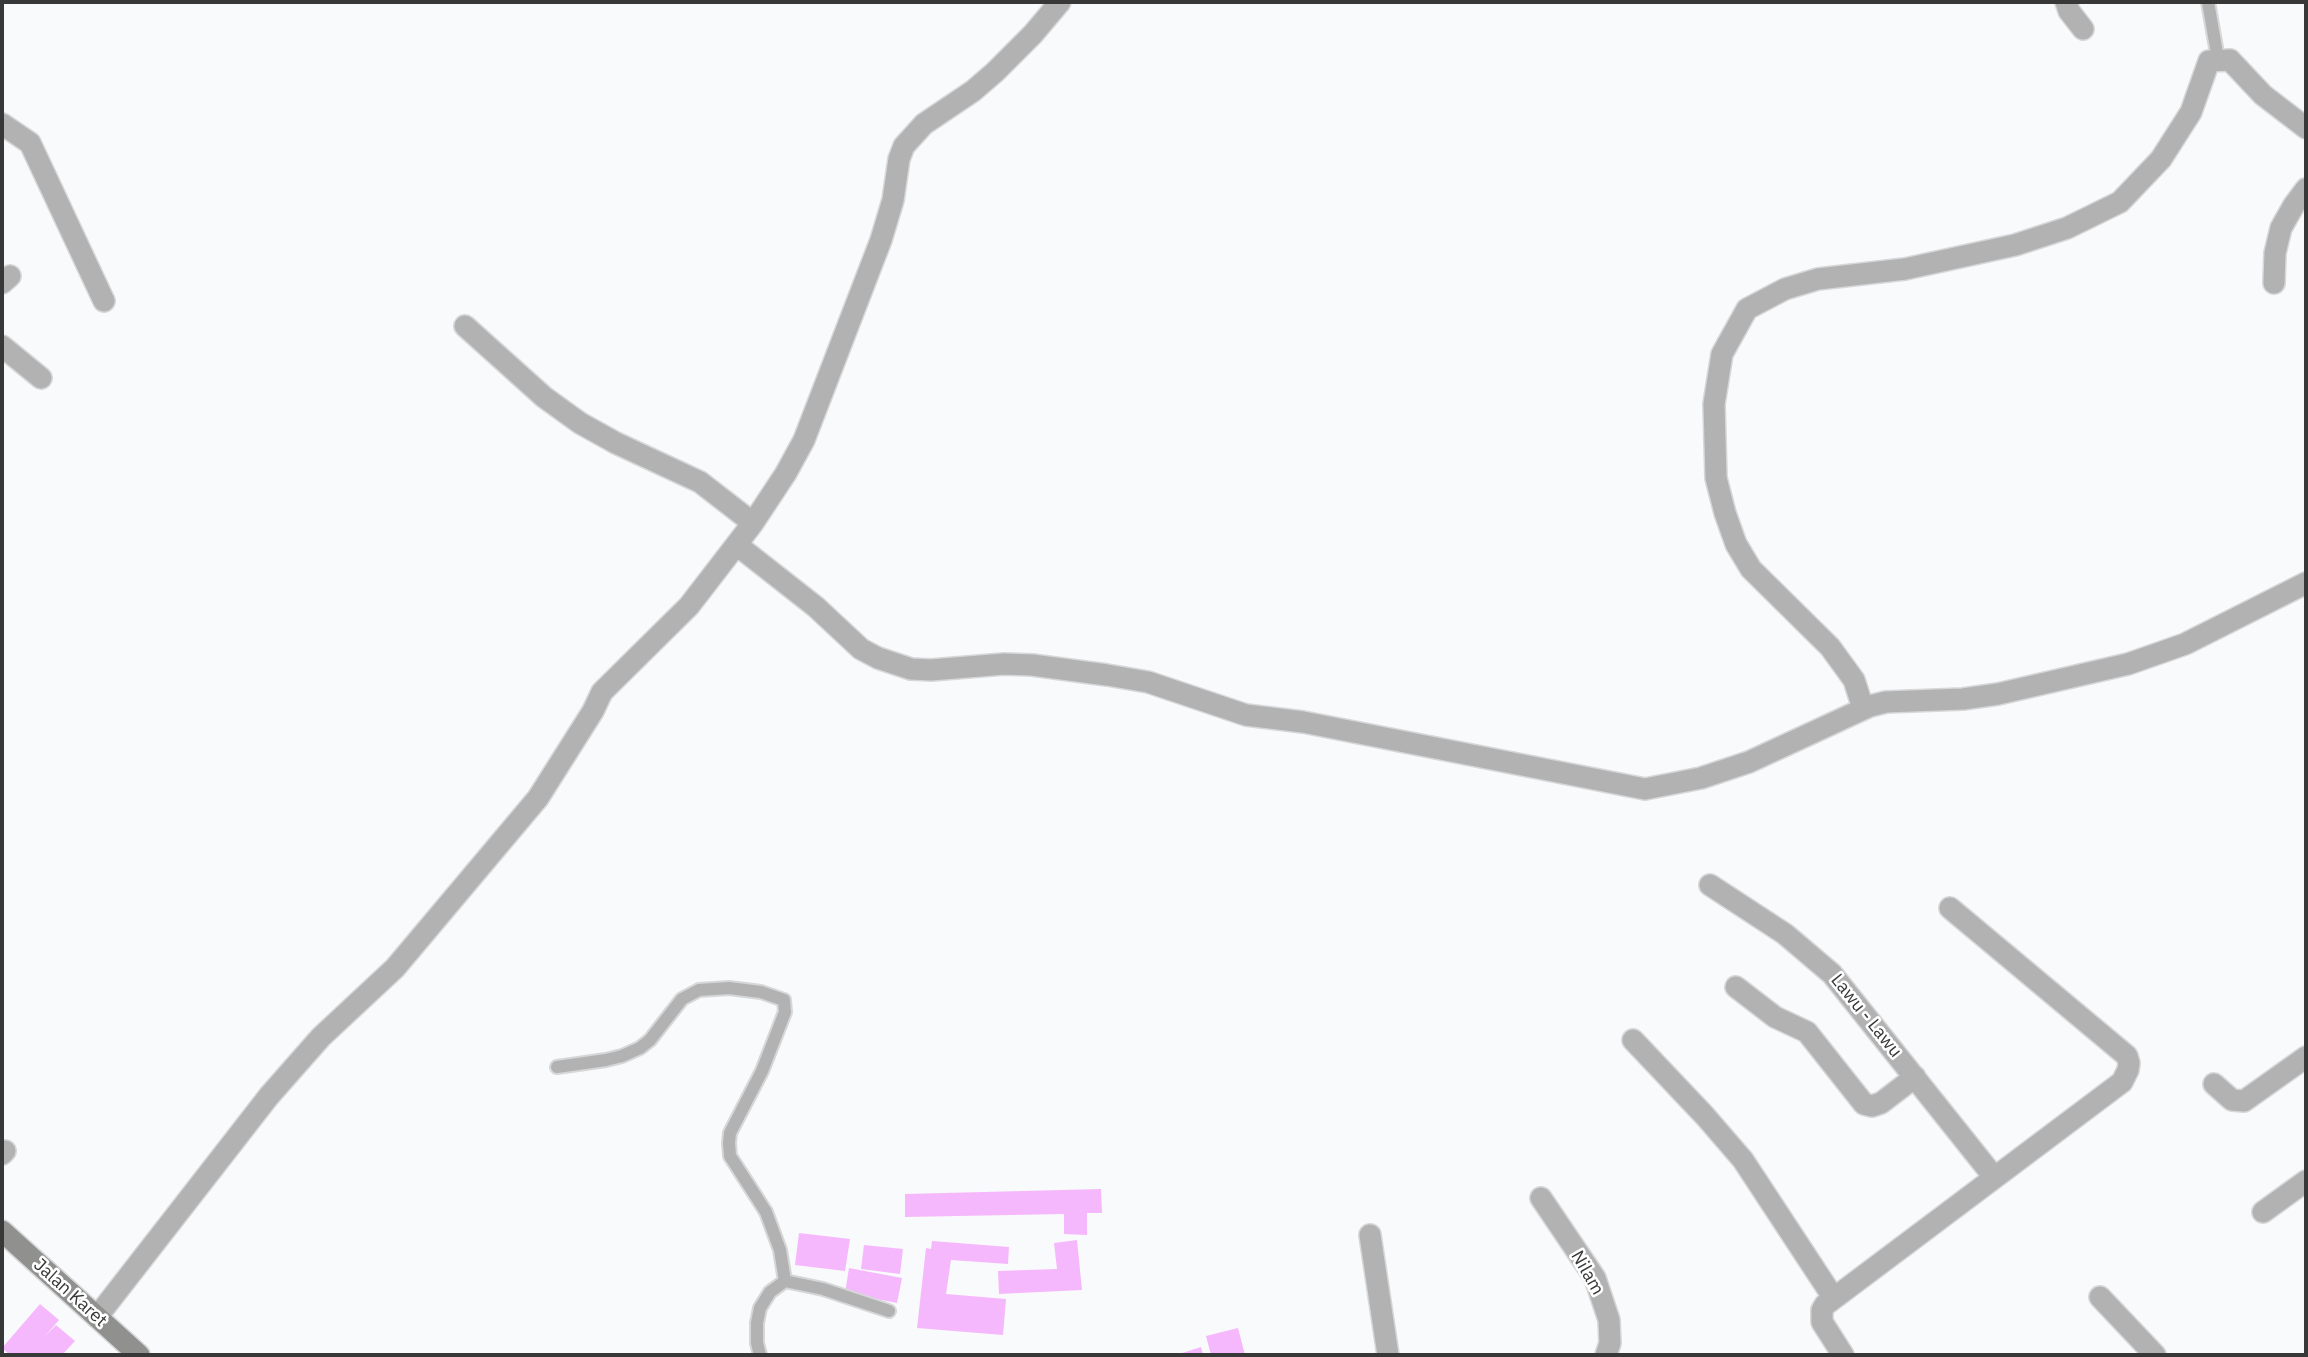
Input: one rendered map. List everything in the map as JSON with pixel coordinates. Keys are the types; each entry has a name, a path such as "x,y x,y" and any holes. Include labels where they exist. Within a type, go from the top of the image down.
{"street":[{"path":"97,1318 269,1096 321,1037 395,968 538,798 593,711 602,692 689,606 737,545 786,473 804,440 881,240 893,200 899,159 904,146 923,124 973,91 995,72 1060,2"},
{"path":"2066,2 2069,11 2083,29"},
{"path":"1863,708 1854,680 1830,646 1757,576 1736,544 1716,478 1714,404 1722,354 1747,309 1785,289 1818,279 1905,269 2015,245 2067,228 2120,202 2161,159 2192,112 2209,61 2230,60 2263,95 2306,128"},
{"path":"2,124 30,143 104,301"},
{"path":"2274,283 2275,253 2281,228 2306,189"},
{"path":"465,326 544,397 580,423 700,482 753,523"},
{"path":"2,346 41,378"},
{"path":"737,545 816,607 861,649 878,658 911,668 955,670 1004,664 1107,675 1148,682 1246,715 1303,722 1645,789 1701,778 1749,762 1863,708 1886,702 1963,699 2103,672 2185,643 2306,583"},
{"name":"Lawu - Lawu","path":"1710,885 1785,934 1832,974 1994,1177"},
{"path":"1843,1355 1821,1318 1825,1305 2122,1082 2129,1063 2127,1056 1950,908"},
{"path":"1736,987 1776,1017 1807,1032 1864,1104 1872,1106 1881,1103 1915,1077"},
{"path":"1633,1040 1705,1115 1743,1160 1833,1297"},
{"path":"2214,1084 2232,1100 2245,1101 2306,1057"},
{"path":"2263,1212 2306,1181"},
{"name":"Nilam","path":"1541,1198 1595,1278 1609,1320 1610,1343 1606,1355"},
{"name":"Jalan Karet","path":"2,1231 139,1355"},
{"path":"1370,1235 1388,1355"},
{"path":"2100,1297 2155,1355"}],"lane":[{"path":"2208,2 2218,59"},
{"path":"557,1067 606,1060 640,1048 650,1040 682,999 699,990 729,988 761,992 783,999 785,1012 762,1071 730,1133 729,1143 730,1156 766,1212 780,1250 785,1281"},
{"path":"760,1355 757,1323 760,1308 770,1292 785,1281 823,1289 889,1311"}],"building":[{"path":"1101,1189 1102,1213 1087,1213 1087,1235 1064,1234 1064,1214 905,1217 905,1194"},
{"path":"799,1233 850,1239 845,1271 795,1265"},
{"path":"1077,1240 1082,1290 999,1294 998,1271 1057,1269 1054,1243"},
{"path":"932,1241 1009,1247 1008,1264 951,1260 946,1294 1006,1299 1003,1335 917,1328 926,1248 931,1249"},
{"path":"864,1245 903,1249 900,1274 861,1269"},
{"path":"849,1268 902,1278 897,1303 845,1293"},
{"path":"40,1304 59,1320 45,1336 56,1325 75,1341 62,1355 10,1355 2,1348"},
{"path":"1238,1328 1245,1355 1211,1355 1206,1336"},
{"path":"1201,1347 1203,1355 1176,1355"}]}
